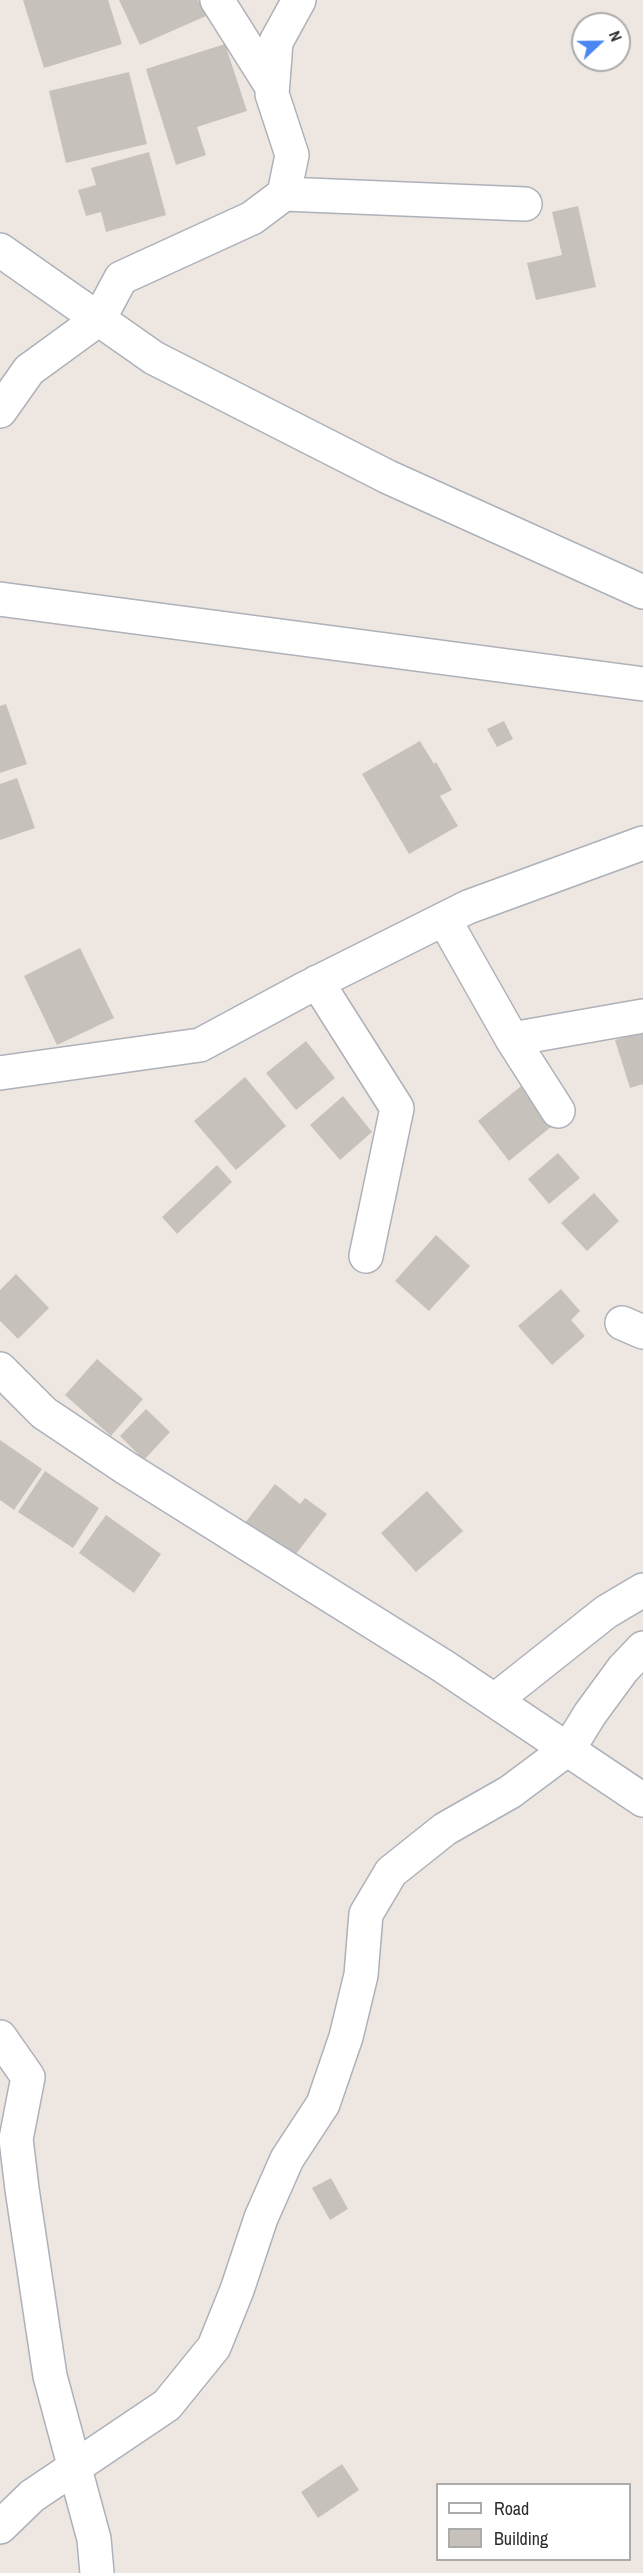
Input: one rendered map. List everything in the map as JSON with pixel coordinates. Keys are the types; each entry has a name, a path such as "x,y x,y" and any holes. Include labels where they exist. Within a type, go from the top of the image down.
{"street":[{"path":"217,0 272,87"},
{"path":"284,194 292,156 272,94 272,87 276,42 299,0"},
{"path":"0,411 29,370 99,319 121,278 252,218 284,194 525,204"},
{"path":"0,250 154,358 388,477 643,592"},
{"path":"0,599 643,684"},
{"path":"0,1073 200,1046 317,982 468,907 643,843"},
{"path":"444,919 512,1039 558,1111"},
{"path":"317,982 398,1108 366,1256"},
{"path":"512,1039 643,1016"},
{"path":"0,1369 44,1413 126,1468 495,1700 643,1800"},
{"path":"495,1700 606,1612 643,1590"},
{"path":"0,2527 3,2521 32,2496 167,2405 214,2347 237,2290 261,2218 287,2159 323,2104 346,2037 361,1975 366,1914 391,1872 446,1829 510,1792 569,1748 596,1705 643,1648"},
{"path":"0,2037 28,2077 16,2139 22,2189 50,2376 94,2539 97,2573"}],"building":[{"path":"23,0 108,0 122,44 44,68"},
{"path":"119,0 198,0 206,16 140,45"},
{"path":"225,44 247,111 197,127 206,155 176,165 146,69"},
{"path":"129,72 147,144 66,163 49,91"},
{"path":"149,152 166,215 106,232 101,212 86,216 78,190 96,185 91,168"},
{"path":"578,206 596,287 536,300 527,263 562,255 552,212"},
{"path":"6,704 27,764 0,773 0,706"},
{"path":"504,721 513,739 497,747 487,729"},
{"path":"420,741 434,764 436,762 452,790 440,796 458,826 409,854 362,774"},
{"path":"17,778 35,828 0,840 0,784"},
{"path":"80,948 114,1018 57,1045 24,976"},
{"path":"643,1032 643,1084 630,1088 615,1040"},
{"path":"306,1041 335,1078 296,1110 266,1073"},
{"path":"245,1077 286,1126 236,1170 194,1121"},
{"path":"525,1083 557,1122 509,1161 478,1121"},
{"path":"343,1096 372,1132 340,1160 310,1125"},
{"path":"558,1153 580,1178 549,1204 528,1179"},
{"path":"217,1165 232,1182 177,1234 162,1217"},
{"path":"594,1193 619,1221 587,1251 561,1223"},
{"path":"436,1235 470,1266 429,1311 395,1281"},
{"path":"16,1274 49,1308 18,1339 0,1321 0,1290"},
{"path":"561,1289 580,1311 571,1320 585,1336 552,1365 518,1326"},
{"path":"97,1359 143,1399 111,1436 65,1395"},
{"path":"146,1409 170,1432 144,1460 120,1436"},
{"path":"0,1440 42,1469 14,1510 0,1500"},
{"path":"45,1471 99,1508 73,1548 18,1512"},
{"path":"275,1484 300,1504 305,1498 327,1514 289,1563 242,1527"},
{"path":"427,1491 463,1531 416,1572 381,1533"},
{"path":"106,1515 161,1554 134,1593 79,1553"},
{"path":"331,2178 348,2209 330,2220 312,2188"},
{"path":"342,2464 359,2490 318,2518 301,2492"}]}
